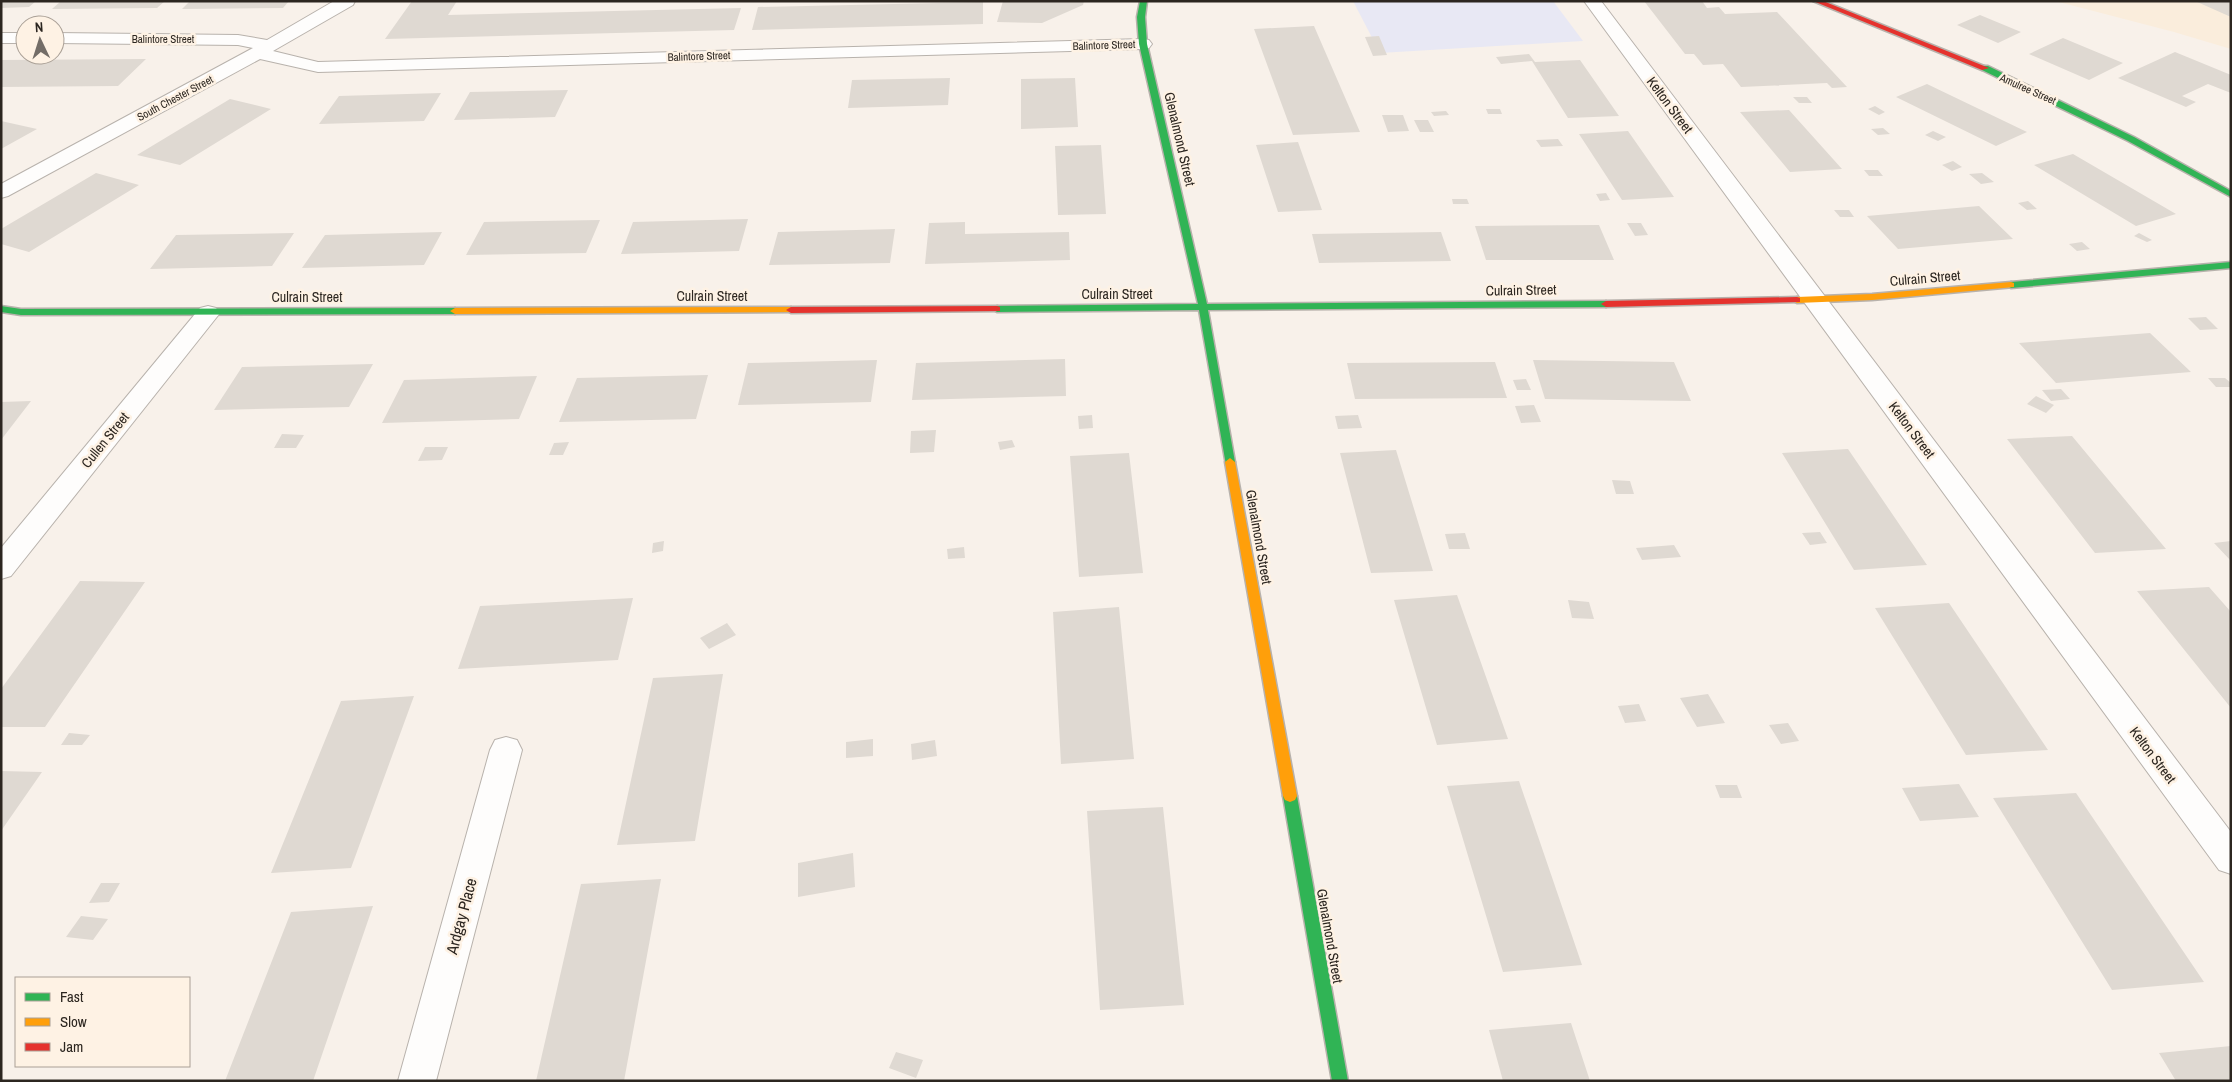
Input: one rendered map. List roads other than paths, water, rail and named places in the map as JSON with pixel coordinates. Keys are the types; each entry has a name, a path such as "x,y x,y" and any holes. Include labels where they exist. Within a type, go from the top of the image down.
{"street":[{"name":"South Chester Street","path":"1,192 264,49 347,1"},
{"name":"Glenalmond Street","path":"1144,1 1141,17 1143,44 1203,308 1340,1081"},
{"name":"Kelton Street","path":"1592,1 2231,859"},
{"name":"Amulree Street","path":"1816,1 1875,23 2083,113 2231,195"},
{"path":"1,38 15,38"},
{"name":"Balintore Street","path":"65,38 238,40 318,67 1143,44"},
{"name":"Culrain Street","path":"1,308 21,312 208,313 1203,308 1816,300 1872,297 2231,265"},
{"name":"Cullen Street","path":"1,568 208,313"},
{"name":"Ardgay Place","path":"417,1081 506,750"}]}
